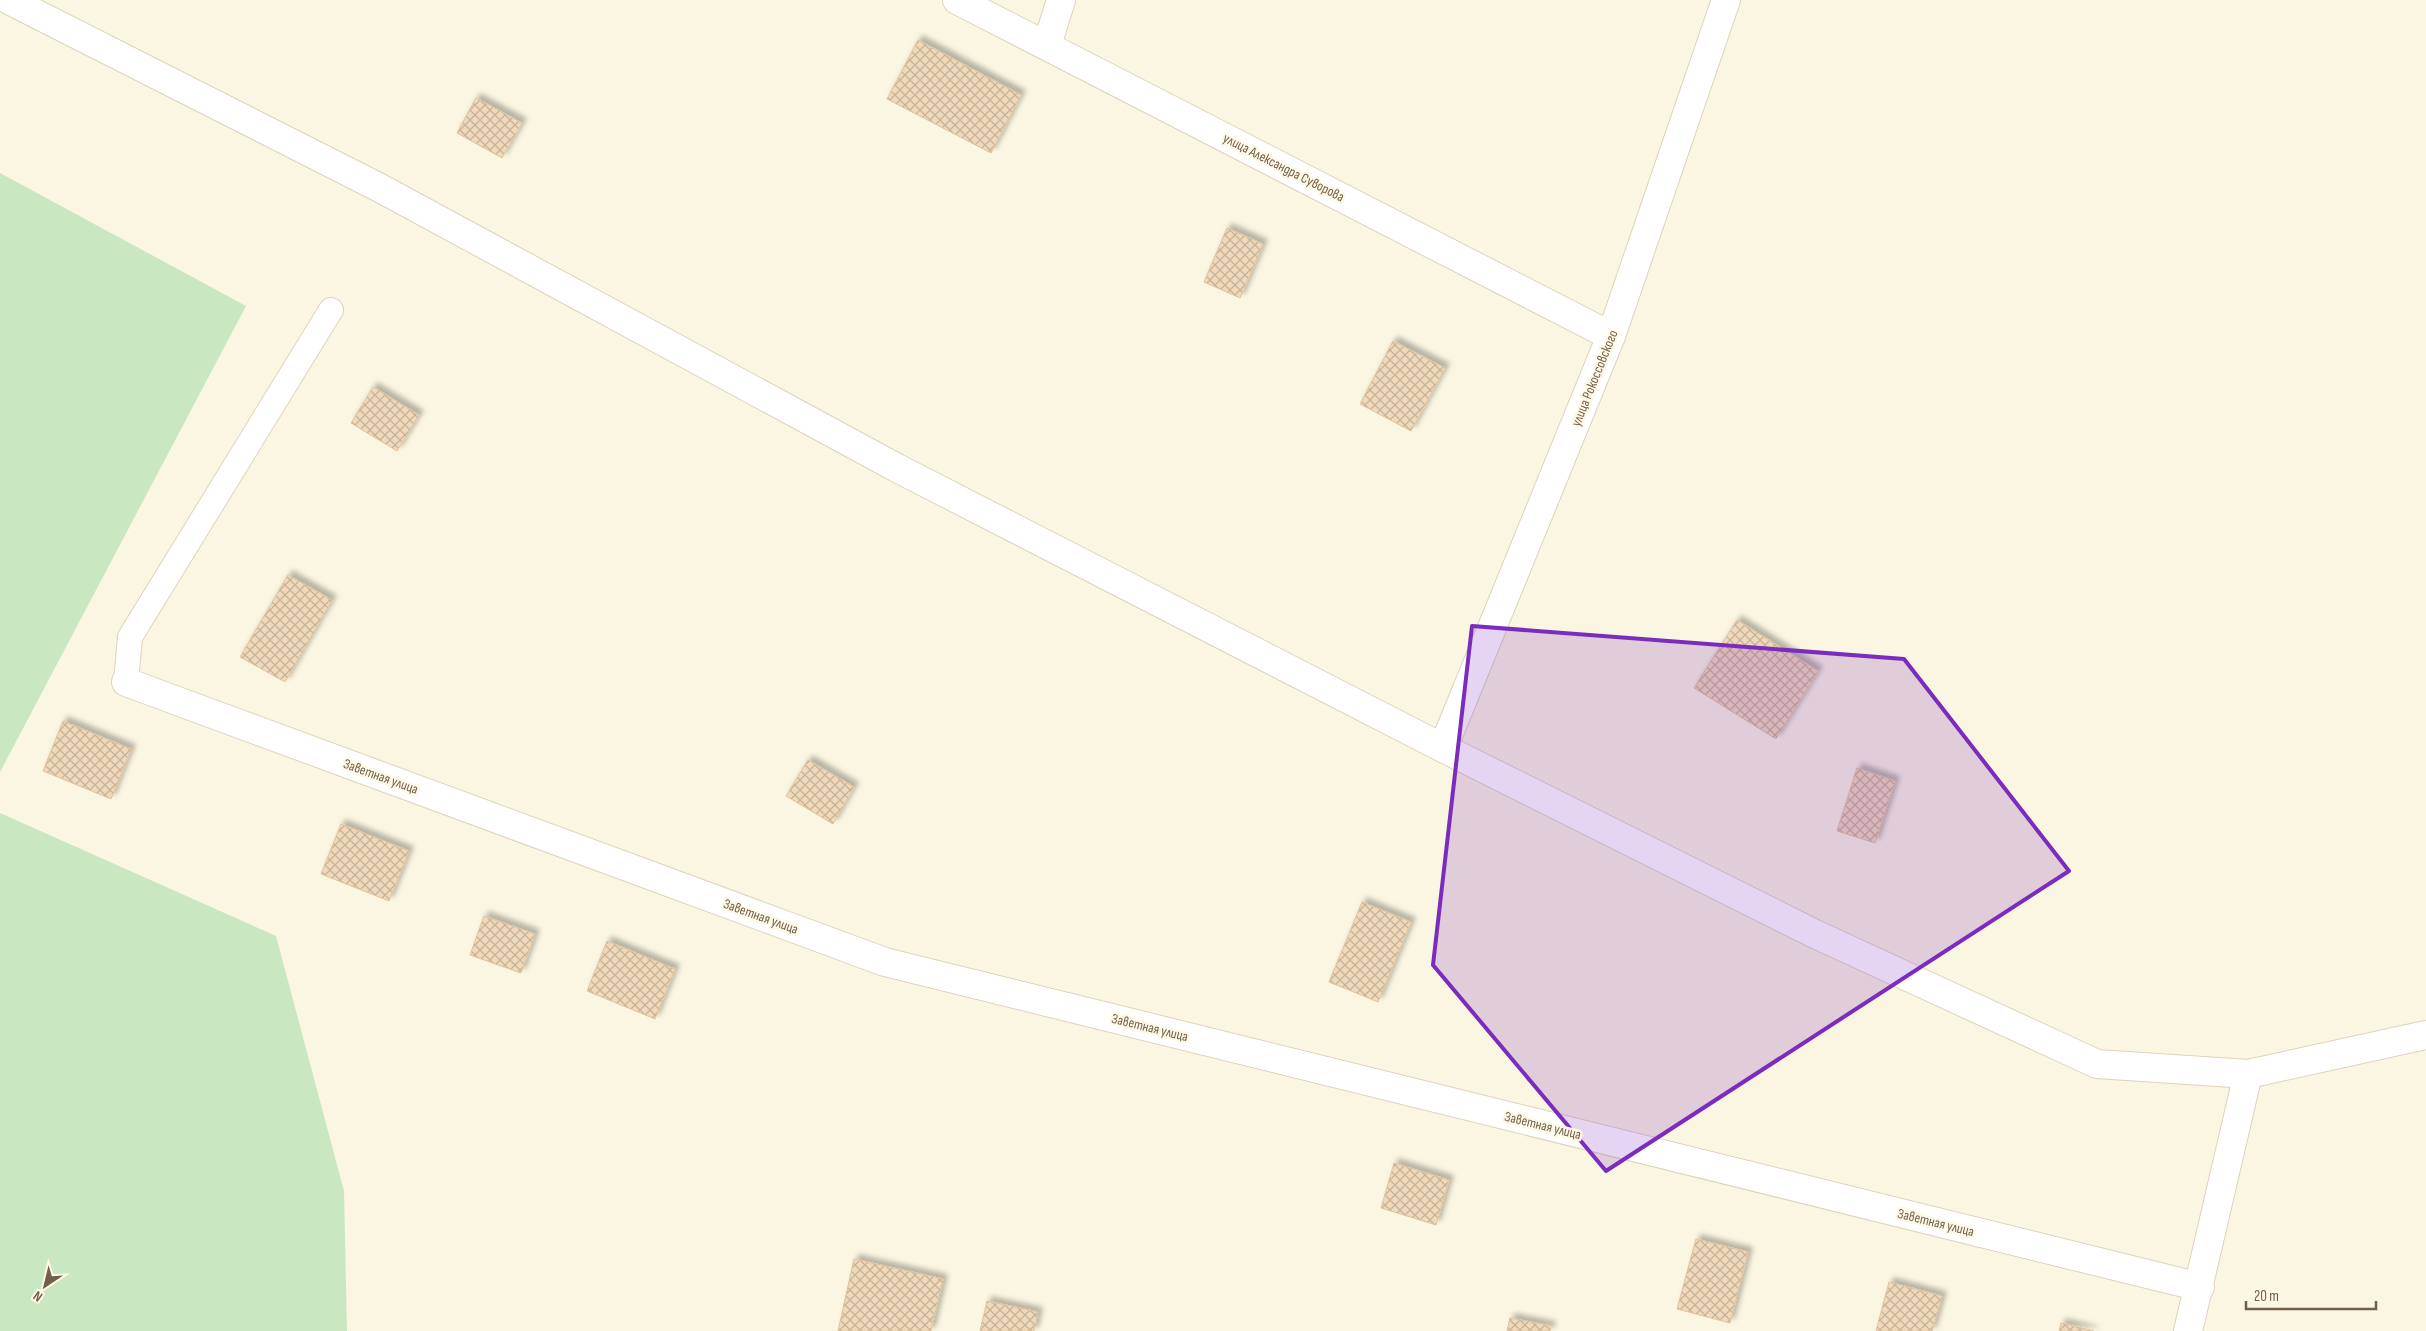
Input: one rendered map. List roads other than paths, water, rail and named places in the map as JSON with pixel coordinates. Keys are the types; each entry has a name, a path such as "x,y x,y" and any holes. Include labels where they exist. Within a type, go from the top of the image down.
{"street":[{"path":"9,0 380,188 896,468 1443,748 1815,934 2097,1064 2248,1074 2426,1035"},
{"name":"улица Александра Суворова","path":"957,0 1611,336"},
{"path":"1047,45 1061,0"},
{"name":"улица Рокоссовского","path":"1443,748 1611,336 1726,0"},
{"name":"Заветная улица","path":"126,682 886,962 2200,1287"},
{"path":"2188,1331 2200,1287 2248,1074"}],"lane":[{"path":"126,682 130,637 331,310"}]}
